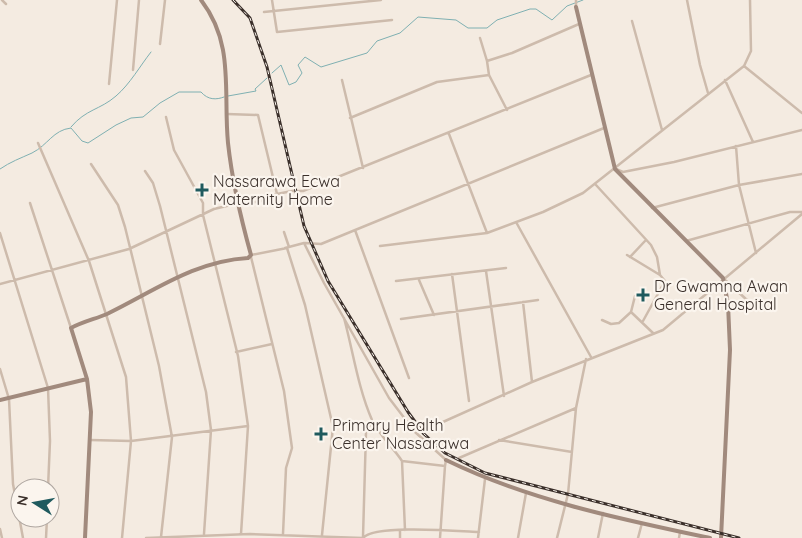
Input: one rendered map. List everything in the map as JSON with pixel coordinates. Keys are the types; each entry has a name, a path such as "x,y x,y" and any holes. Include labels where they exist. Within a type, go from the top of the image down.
{"main road":[{"path":"85,538 90,440 90,395 71,328 108,314 178,276 214,262 251,256 229,144 225,53 218,28 201,0"},
{"path":"576,7 615,169 723,278 728,304 730,350 720,538"},
{"path":"0,400 87,379"},
{"path":"446,460 485,479 526,493 642,523 710,538"}],"street":[{"path":"2,0 6,4"},
{"path":"109,84 117,0"},
{"path":"133,70 139,0"},
{"path":"160,44 165,0"},
{"path":"272,0 277,32 392,20"},
{"path":"264,12 381,0"},
{"path":"576,0 576,7"},
{"path":"687,0 700,65 708,93"},
{"path":"380,246 487,233 575,197 596,184 744,66 751,51 750,0"},
{"path":"632,21 662,131"},
{"path":"487,61 512,53 579,24"},
{"path":"480,38 489,75 507,110"},
{"path":"744,66 802,113"},
{"path":"350,118 437,82 489,75"},
{"path":"0,284 129,249 214,209 261,201 277,194 303,191 449,134 591,75"},
{"path":"342,80 363,168"},
{"path":"725,80 753,142"},
{"path":"227,114 258,115 277,194"},
{"path":"166,117 174,150 202,203 203,215 236,352 248,426 241,534"},
{"path":"283,534 286,468 292,448 284,391 251,256 304,243 321,244 606,127"},
{"path":"615,169 623,172 802,130"},
{"path":"449,134 470,184 487,233"},
{"path":"38,143 89,261 108,314 126,377 131,442 122,538"},
{"path":"736,146 739,186 756,253"},
{"path":"91,164 118,205 159,366 172,437 161,537"},
{"path":"145,171 153,183 167,232 206,392 211,430 204,534"},
{"path":"652,208 739,186 802,174"},
{"path":"596,184 645,241 651,245 657,257 660,275"},
{"path":"30,202 71,328"},
{"path":"686,241 790,212 802,213"},
{"path":"434,426 586,359 670,326 723,278 756,253 802,213"},
{"path":"516,222 591,357"},
{"path":"355,230 409,378"},
{"path":"284,232 289,247"},
{"path":"0,233 48,388 50,440 48,478"},
{"path":"643,321 665,286 665,281 660,275 629,256 645,241"},
{"path":"304,243 389,398 415,432 446,460 440,538"},
{"path":"285,248 288,251 305,305 333,427 333,451 322,535"},
{"path":"396,281 506,268"},
{"path":"486,271 504,396"},
{"path":"452,274 470,401"},
{"path":"723,278 747,300"},
{"path":"418,279 434,314"},
{"path":"602,320 611,324 620,323 631,312 635,296"},
{"path":"401,319 538,300"},
{"path":"523,302 532,382"},
{"path":"631,312 643,321 653,333"},
{"path":"344,318 373,421 402,461 405,530"},
{"path":"236,352 272,344"},
{"path":"556,538 565,504 576,408 586,359"},
{"path":"0,369 9,399 14,484 24,538"},
{"path":"459,458 576,408"},
{"path":"363,538 366,432 373,421"},
{"path":"90,440 131,442 248,426"},
{"path":"498,440 572,452"},
{"path":"402,461 445,466"},
{"path":"478,538 485,479"},
{"path":"518,538 526,493"},
{"path":"598,538 603,513"},
{"path":"638,538 642,523"},
{"path":"0,529 2,538"},
{"path":"400,530 400,538"},
{"path":"146,538 204,534 241,534 250,536 283,534 363,538 372,532 400,530 479,532"},
{"path":"679,538 680,532"}],"waterway":[{"path":"272,73 281,65 289,85 296,82 302,73 298,65 305,57 321,67 367,53 377,41 400,33 418,17 456,20 468,28 487,28 497,20 530,9 536,9 552,20 567,6 583,0"},
{"path":"71,127 82,117 116,96 151,52"},
{"path":"228,96 256,91 255,89 267,78"},
{"path":"0,169 38,150 65,129 71,128 82,141 88,143 116,125 131,118 143,117 160,103 179,92 201,92 206,97 212,99 224,97"}],"railway":[{"path":"233,0 250,18 267,67 304,226 328,281 408,412 424,434 445,453 485,473 739,538"}],"place":[{"name":"Nassarawa Ecwa Maternity Home","path":"202,190"},
{"name":"Dr Gwamna Awan General Hospital","path":"643,295"},
{"name":"Primary Health Center Nassarawa","path":"321,434"}]}
